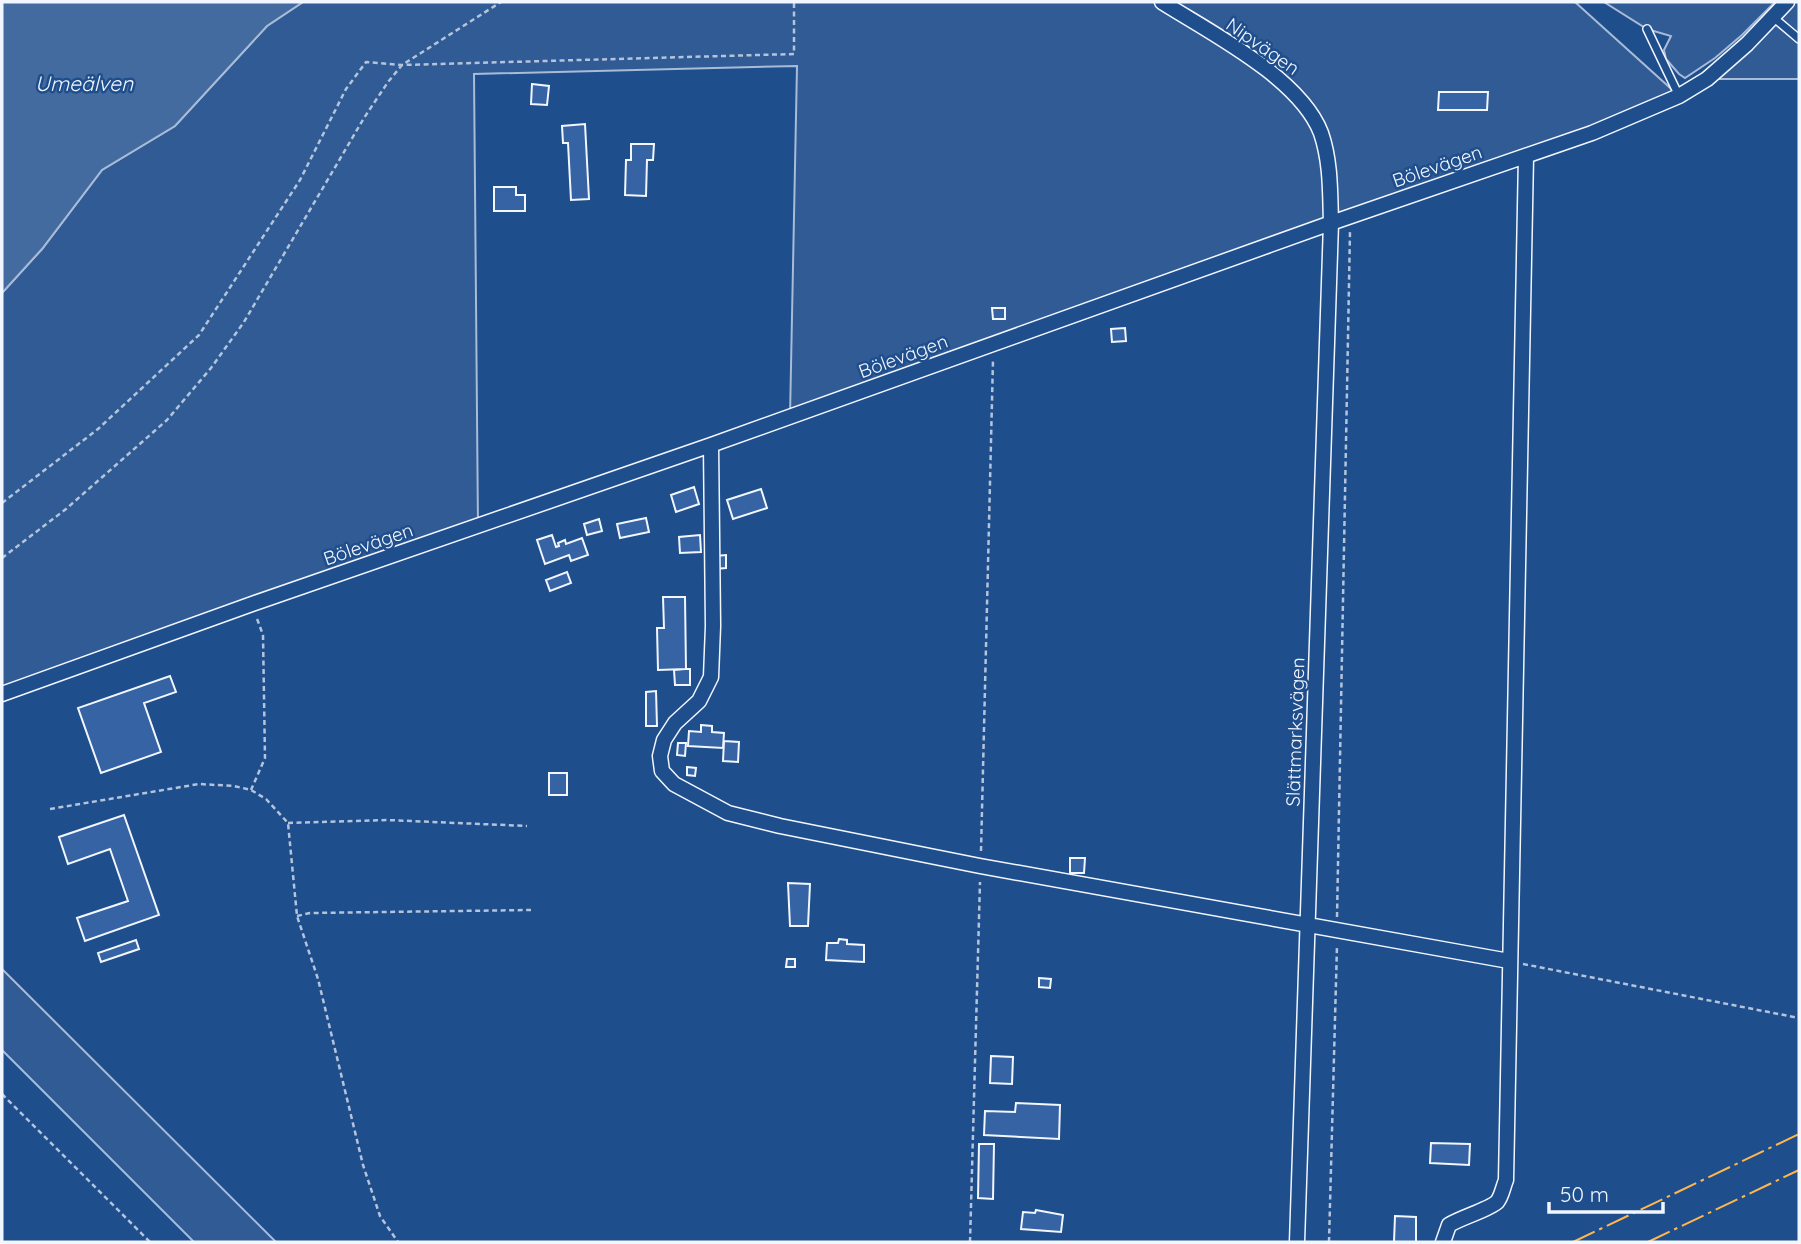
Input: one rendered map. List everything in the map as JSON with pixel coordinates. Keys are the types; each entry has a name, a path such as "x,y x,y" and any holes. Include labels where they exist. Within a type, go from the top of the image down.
{"street":[{"name":"Nipvägen","path":"1162,2 1286,83 1310,110 1321,134 1329,164 1331,223"},
{"name":"Bölevägen","path":"2,694 1592,133 1679,96 1706,79 1747,44 1787,2"},
{"path":"1443,1242 1449,1224 1492,1206 1499,1200 1506,1180 1526,156"},
{"name":"Slättmarksvägen","path":"1297,1242 1331,223"},
{"path":"711,445 713,626 710,677 699,701 676,723 664,740 660,756 662,771 674,784 728,813 780,826 981,866 1509,961"}],"lane":[{"path":"1773,17 1799,39"},
{"path":"1647,29 1679,96"}],"path":[{"path":"2,558 66,509 167,420 211,368 244,322 364,118 402,65 501,2"},
{"path":"2,503 98,429 199,335 300,180 346,89 366,62 402,65 794,54 794,2"},
{"path":"1329,1242 1351,216"},
{"path":"970,1242 993,344"},
{"path":"251,790 265,758 263,635 252,604"},
{"path":"50,809 199,784 234,786 251,790 266,799 288,823 297,916 318,979 363,1165 380,1216 398,1242"},
{"path":"288,823 387,820 527,826"},
{"path":"297,916 310,913 531,910"},
{"path":"1509,961 1799,1018"},
{"path":"2,1094 150,1242"}],"shaded area":[{"path":"303,2 1575,2 1679,96 790,417 797,66 474,74 478,527 2,694 2,293 42,249 102,170 175,126 267,26"},
{"path":"1604,2 1775,2 1715,58 1685,78 1666,59 1664,50 1671,36 1647,29"},
{"path":"1787,2 1799,2 1799,79 1707,79"},
{"path":"2,969 276,1242 194,1242 2,1050"}],"water":[{"name":"Umeälven","path":"2,2 303,2 267,26 175,126 102,170 42,249 2,293"}],"building":[{"path":"532,84 549,86 547,105 531,104"},
{"path":"1439,92 1488,92 1487,110 1438,110"},
{"path":"585,124 589,199 571,200 568,143 563,143 562,126"},
{"path":"631,144 654,144 653,160 647,160 646,196 625,195 626,160 631,160"},
{"path":"494,187 516,187 516,195 525,195 525,211 494,211"},
{"path":"992,308 1005,308 1005,319 993,319"},
{"path":"1125,328 1126,341 1112,342 1111,329"},
{"path":"694,487 699,504 676,512 671,495"},
{"path":"761,489 767,508 733,519 727,500"},
{"path":"646,518 649,532 620,538 617,524"},
{"path":"599,519 602,531 587,535 584,524"},
{"path":"552,535 556,547 565,540 566,544 582,538 588,555 571,561 569,555 545,564 537,540"},
{"path":"700,535 701,552 680,553 679,537"},
{"path":"726,555 726,568 715,569 715,556"},
{"path":"567,572 571,583 550,591 546,580"},
{"path":"663,597 685,597 686,669 658,670 657,628 664,628"},
{"path":"690,669 690,685 675,685 674,670"},
{"path":"170,676 176,692 144,703 161,752 101,773 78,708"},
{"path":"656,691 657,726 646,726 646,692"},
{"path":"701,725 712,726 712,732 724,733 723,748 688,746 689,731 701,732"},
{"path":"724,741 739,742 738,762 723,761"},
{"path":"678,743 686,743 685,756 677,755"},
{"path":"687,767 696,768 695,776 687,775"},
{"path":"549,773 567,773 567,795 549,795"},
{"path":"124,815 159,915 85,941 77,918 128,901 110,849 68,864 59,837"},
{"path":"1070,858 1085,858 1084,873 1070,873"},
{"path":"788,883 810,884 808,926 790,926"},
{"path":"839,939 847,940 847,944 864,945 864,962 826,960 827,943 838,943"},
{"path":"136,940 139,949 101,962 98,953"},
{"path":"787,959 795,959 795,967 786,967"},
{"path":"1039,978 1051,979 1050,988 1039,987"},
{"path":"991,1056 1013,1057 1012,1084 990,1083"},
{"path":"1016,1103 1060,1105 1059,1139 984,1135 985,1111 1015,1112"},
{"path":"1431,1143 1470,1144 1469,1165 1430,1163"},
{"path":"979,1144 994,1144 993,1199 978,1198"},
{"path":"1036,1210 1063,1215 1061,1232 1021,1229 1023,1212 1035,1213"},
{"path":"1395,1216 1416,1217 1416,1242 1394,1242"}],"power":[{"path":"1573,1242 1799,1134"},
{"path":"1648,1242 1799,1170"}]}
